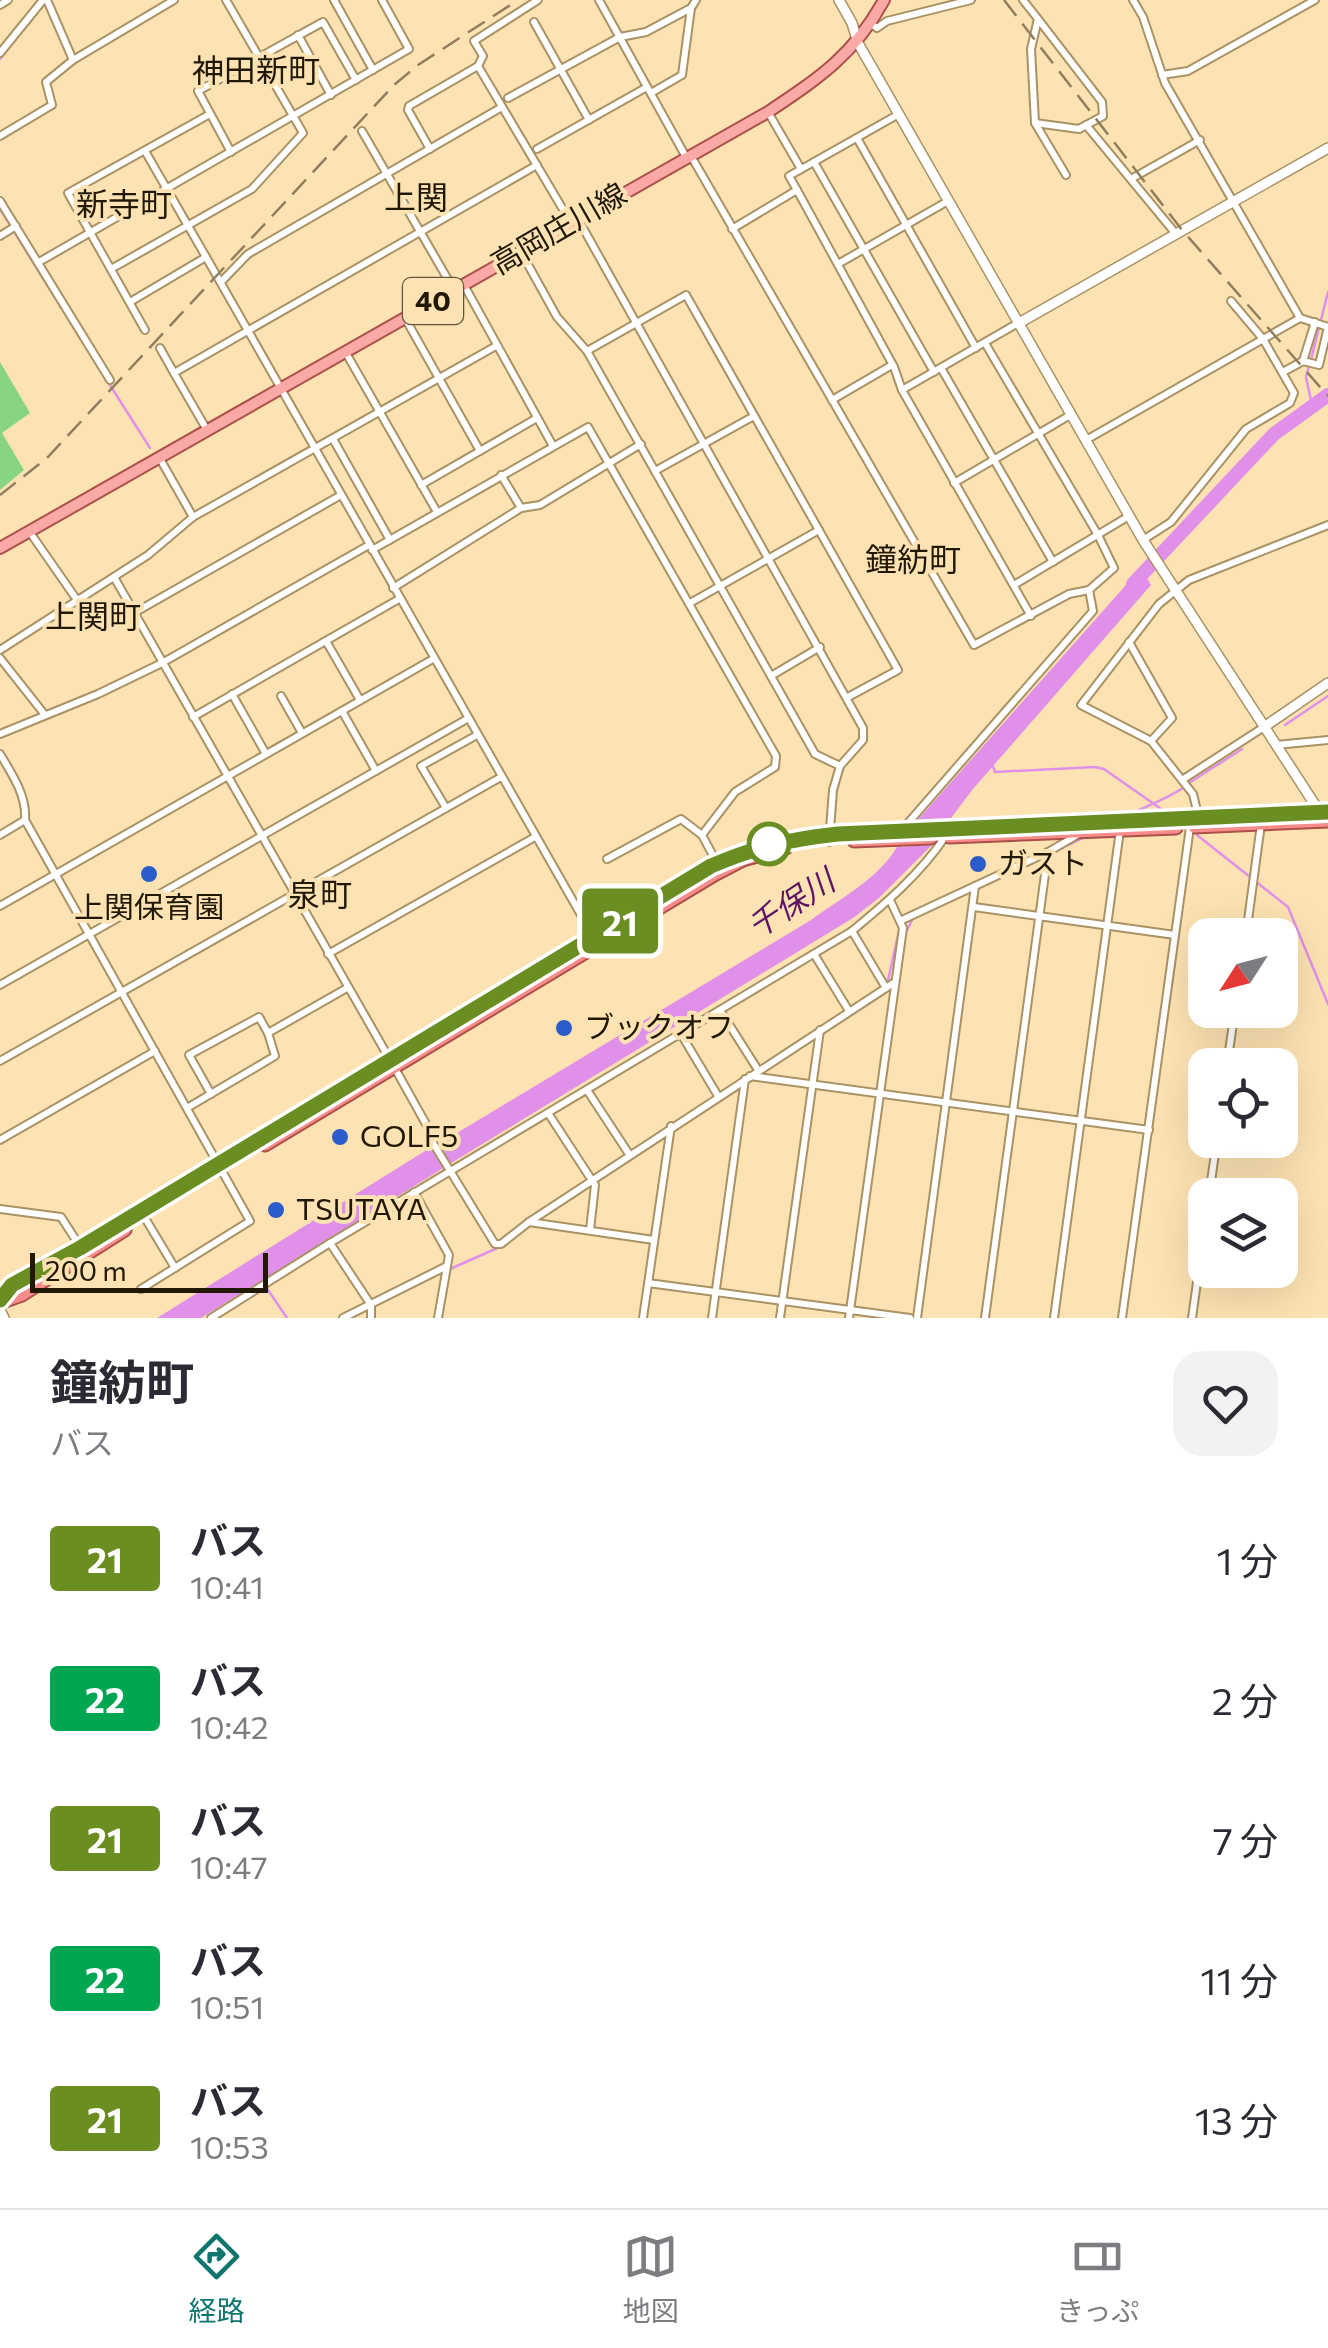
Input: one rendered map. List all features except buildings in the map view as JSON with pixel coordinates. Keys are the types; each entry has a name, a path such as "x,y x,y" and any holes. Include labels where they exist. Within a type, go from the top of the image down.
{"highway":[{"path":"943,834 1326,819"},
{"path":"392,1064 594,937 764,844 902,834 1080,833 1195,823 1261,824 1326,819"},
{"path":"0,1305 12,1285 143,1214 719,867"},
{"path":"0,1305 22,1295 143,1214"}],"main road":[{"name":"高岡庄川線","path":"0,548 768,112 828,73 858,43 884,0"}],"street":[{"path":"0,4 8,0"},
{"path":"0,136 52,105 46,82 73,60 174,0"},
{"path":"112,269 252,189 303,133 226,0"},
{"path":"334,0 374,70"},
{"path":"38,262 409,49 382,0"},
{"path":"430,149 409,106 478,66 483,56 474,40 538,0"},
{"path":"599,0 974,645 1069,594 1089,590 1114,568 984,343"},
{"path":"537,149 682,76 691,8 696,0"},
{"path":"839,0 858,43 1164,575 1326,819"},
{"path":"871,24 878,28 887,22 971,0"},
{"path":"1023,0 1102,102 1103,116 1079,128 1035,123"},
{"path":"1133,0 1144,17 1162,75 1300,318 1328,326 1318,366 1304,361 1283,372"},
{"path":"1162,75 1188,71 1315,0"},
{"path":"0,53 42,1 73,60"},
{"path":"508,98 620,37 646,32 691,8"},
{"path":"1038,19 1031,49 1035,123 1066,174"},
{"path":"231,152 198,92 260,56 322,22 356,80"},
{"path":"534,22 589,120"},
{"path":"298,35 331,95"},
{"path":"478,66 637,323 863,728 863,740 840,766 833,790 830,839"},
{"path":"221,282 248,254 502,107"},
{"path":"768,112 801,169"},
{"path":"145,330 68,193 210,114"},
{"path":"899,114 789,176 902,390 1031,616"},
{"path":"1086,125 1176,234"},
{"path":"362,131 496,346 553,446"},
{"path":"857,138 976,348"},
{"path":"1131,179 1200,140"},
{"path":"902,390 1328,148"},
{"path":"145,151 594,937"},
{"path":"814,162 996,459 1054,562"},
{"path":"174,373 537,166"},
{"path":"732,229 797,190"},
{"path":"0,201 110,380"},
{"path":"838,264 948,201"},
{"path":"0,236 16,226"},
{"path":"521,252 556,316 588,351 815,754 840,766"},
{"path":"130,302 206,257"},
{"path":"588,351 686,295 898,670 848,697"},
{"path":"1146,544 1172,522 1246,428 1290,403 1294,393 1264,339 1230,300"},
{"path":"405,318 480,451"},
{"path":"1086,440 1300,318"},
{"path":"1304,361 1314,322"},
{"path":"45,715 0,654 148,555 193,517 496,346"},
{"path":"160,348 207,431"},
{"path":"345,351 437,512"},
{"path":"832,400 892,365"},
{"path":"954,482 1072,414"},
{"path":"656,471 754,416"},
{"path":"421,485 537,418"},
{"path":"0,734 162,662 390,540 588,426 776,756 775,767 735,792 702,835"},
{"path":"332,439 390,540"},
{"path":"393,588 522,508 540,505 640,444"},
{"path":"159,457 193,517"},
{"path":"501,475 522,508"},
{"path":"134,613 341,496"},
{"path":"1014,585 1130,516"},
{"path":"1122,1318 1175,935 1195,823 1194,794 1151,741 1081,705 1174,590 1188,580 1328,524"},
{"path":"690,602 819,530"},
{"path":"29,531 76,600"},
{"path":"114,577 432,1133 433,1143 495,1244 501,1244 591,1179 895,982"},
{"path":"902,834 1093,611 1089,590"},
{"path":"193,717 400,599"},
{"path":"326,641 360,700"},
{"path":"1129,642 1172,718 1151,741"},
{"path":"771,676 820,647"},
{"path":"0,906 434,659"},
{"path":"1182,780 1328,683"},
{"path":"232,694 266,754"},
{"path":"281,696 302,734"},
{"path":"342,711 376,771"},
{"path":"0,985 468,718"},
{"path":"446,808 421,766 477,735"},
{"path":"1276,746 1328,740"},
{"path":"0,754 17,783 25,820 250,1221 140,1289"},
{"path":"0,1060 500,777"},
{"path":"607,859 681,818 702,835 719,867"},
{"path":"0,835 25,820"},
{"path":"1248,918 1261,824"},
{"path":"1054,1318 1120,830"},
{"path":"901,920 1048,852 1080,833"},
{"path":"211,1318 449,1169 852,931 890,900 934,854 943,834"},
{"path":"328,954 535,836"},
{"path":"985,1318 1048,852"},
{"path":"648,1282 783,1300 850,1314 913,1318 975,886"},
{"path":"850,1314 901,920 890,900"},
{"path":"974,907 1175,935"},
{"path":"852,931 886,988"},
{"path":"814,954 849,1011"},
{"path":"268,1033 347,988"},
{"path":"720,1010 758,1070"},
{"path":"187,1108 211,1094 275,1056 277,1052 259,1017 189,1056 211,1094"},
{"path":"780,1318 820,1030"},
{"path":"680,1034 718,1096"},
{"path":"0,1140 155,1051"},
{"path":"747,1077 1149,1130"},
{"path":"712,1318 747,1077"},
{"path":"587,1090 629,1154"},
{"path":"548,1113 594,1185 590,1230"},
{"path":"643,1318 671,1126"},
{"path":"414,1192 448,1248 438,1318"},
{"path":"0,1209 61,1218 80,1248"},
{"path":"143,1214 174,1268"},
{"path":"529,1222 654,1240"},
{"path":"330,1243 371,1307 371,1318"},
{"path":"343,1318 445,1270"},
{"path":"1192,1318 1196,1288"},
{"path":"0,1305 4,1318"}],"green space":[{"path":"0,362 30,413 2,433 24,470 0,490"}],"shaded area":[{"path":"1141,568 1151,585 948,822 914,824"},
{"path":"932,845 853,918 448,1165 437,1145 811,920 870,878 897,847"},
{"path":"433,1146 445,1167 201,1318 157,1318"}],"waterway":[{"path":"0,59 43,5"},
{"path":"0,209 82,341"},
{"path":"1321,320 1328,292"},
{"path":"1311,359 1319,328"},
{"path":"1309,366 1306,377 1312,405"},
{"path":"108,382 150,448"},
{"name":"千保川","path":"1133,584 1274,434 1328,395"},
{"path":"1285,725 1328,696"},
{"path":"1189,783 1242,749"},
{"path":"992,764 995,772 1104,769 1164,811"},
{"path":"1124,817 1183,788"},
{"path":"1197,835 1288,907 1328,1004"},
{"path":"1052,853 1085,837"},
{"path":"930,910 1045,857"},
{"path":"906,932 913,918"},
{"path":"887,985 898,935"},
{"path":"842,1021 885,993"},
{"path":"450,1269 502,1246"},
{"path":"373,1306 442,1272"},
{"path":"260,1278 287,1318"}],"railway":[{"path":"0,495 47,458 394,85 518,0"},
{"path":"1004,0 1182,230 1328,396"}],"bus line":[{"name":"21","path":"0,1300 12,1285 740,852 793,838 838,834 1328,812"}],"place":[{"name":"ガスト","path":"978,864"},
{"name":"上関保育園","path":"149,874"},
{"name":"ブックオフ","path":"564,1028"},
{"name":"GOLF5","path":"340,1137"},
{"name":"TSUTAYA","path":"276,1210"}],"district":[{"name":"神田新町","path":"256,71"},
{"name":"上関","path":"416,198"},
{"name":"新寺町","path":"124,205"},
{"name":"鐘紡町","path":"913,560"},
{"name":"上関町","path":"93,617"},
{"name":"泉町","path":"320,895"}]}
